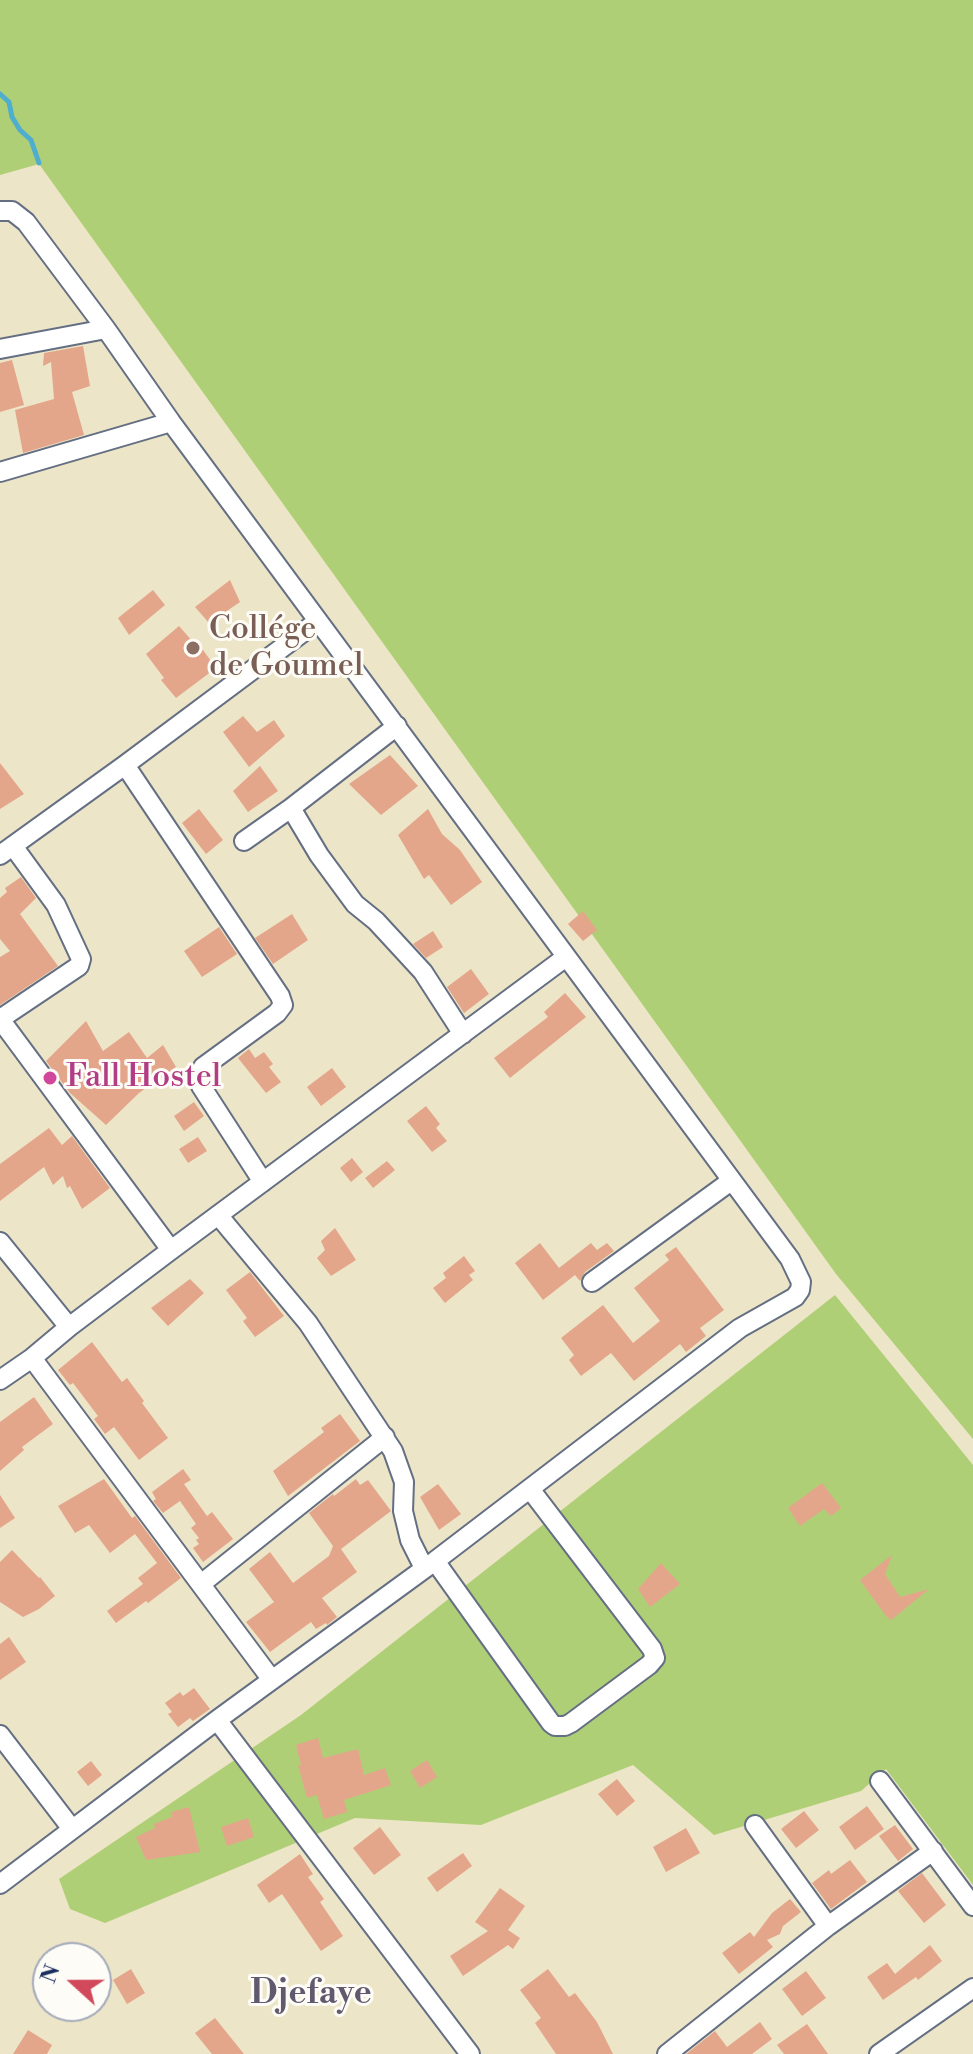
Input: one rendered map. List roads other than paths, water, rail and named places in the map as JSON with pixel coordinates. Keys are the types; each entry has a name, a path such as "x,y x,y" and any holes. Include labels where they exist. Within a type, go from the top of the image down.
{"street":[{"path":"0,211 12,211 26,222 106,329 171,422 790,1259 799,1276 800,1290 795,1297 740,1328 430,1565 217,1720 0,1884"},
{"path":"0,349 106,329"},
{"path":"0,472 171,422"},
{"path":"171,1250 0,1019 79,966 81,959 56,905 6,850 318,621"},
{"path":"244,841 397,726"},
{"path":"125,765 280,996 283,1005 277,1013 203,1067 198,1077 263,1182"},
{"path":"291,808 319,855 355,904 376,921 423,972 463,1034"},
{"path":"0,1380 566,957"},
{"path":"592,1282 731,1181"},
{"path":"218,1215 308,1323 385,1437 404,1482 403,1511 410,1540 551,1723 565,1726 638,1673 655,1656 530,1489"},
{"path":"0,1242 69,1327"},
{"path":"32,1358 272,1680"},
{"path":"201,1584 385,1437"},
{"path":"217,1720 470,2054"},
{"path":"0,1735 72,1829"},
{"path":"880,1781 973,1906"},
{"path":"755,1825 828,1926"},
{"path":"667,2054 828,1926 933,1851"},
{"path":"879,2054 973,1988"}],"waterway":[{"path":"0,94 9,102 12,117 20,130 31,140 39,163"}],"place":[{"name":"Collége de Goumel","path":"193,648"},
{"name":"Fall Hostel","path":"50,1078"}],"district":[{"name":"Djefaye","path":"311,1995"}]}
